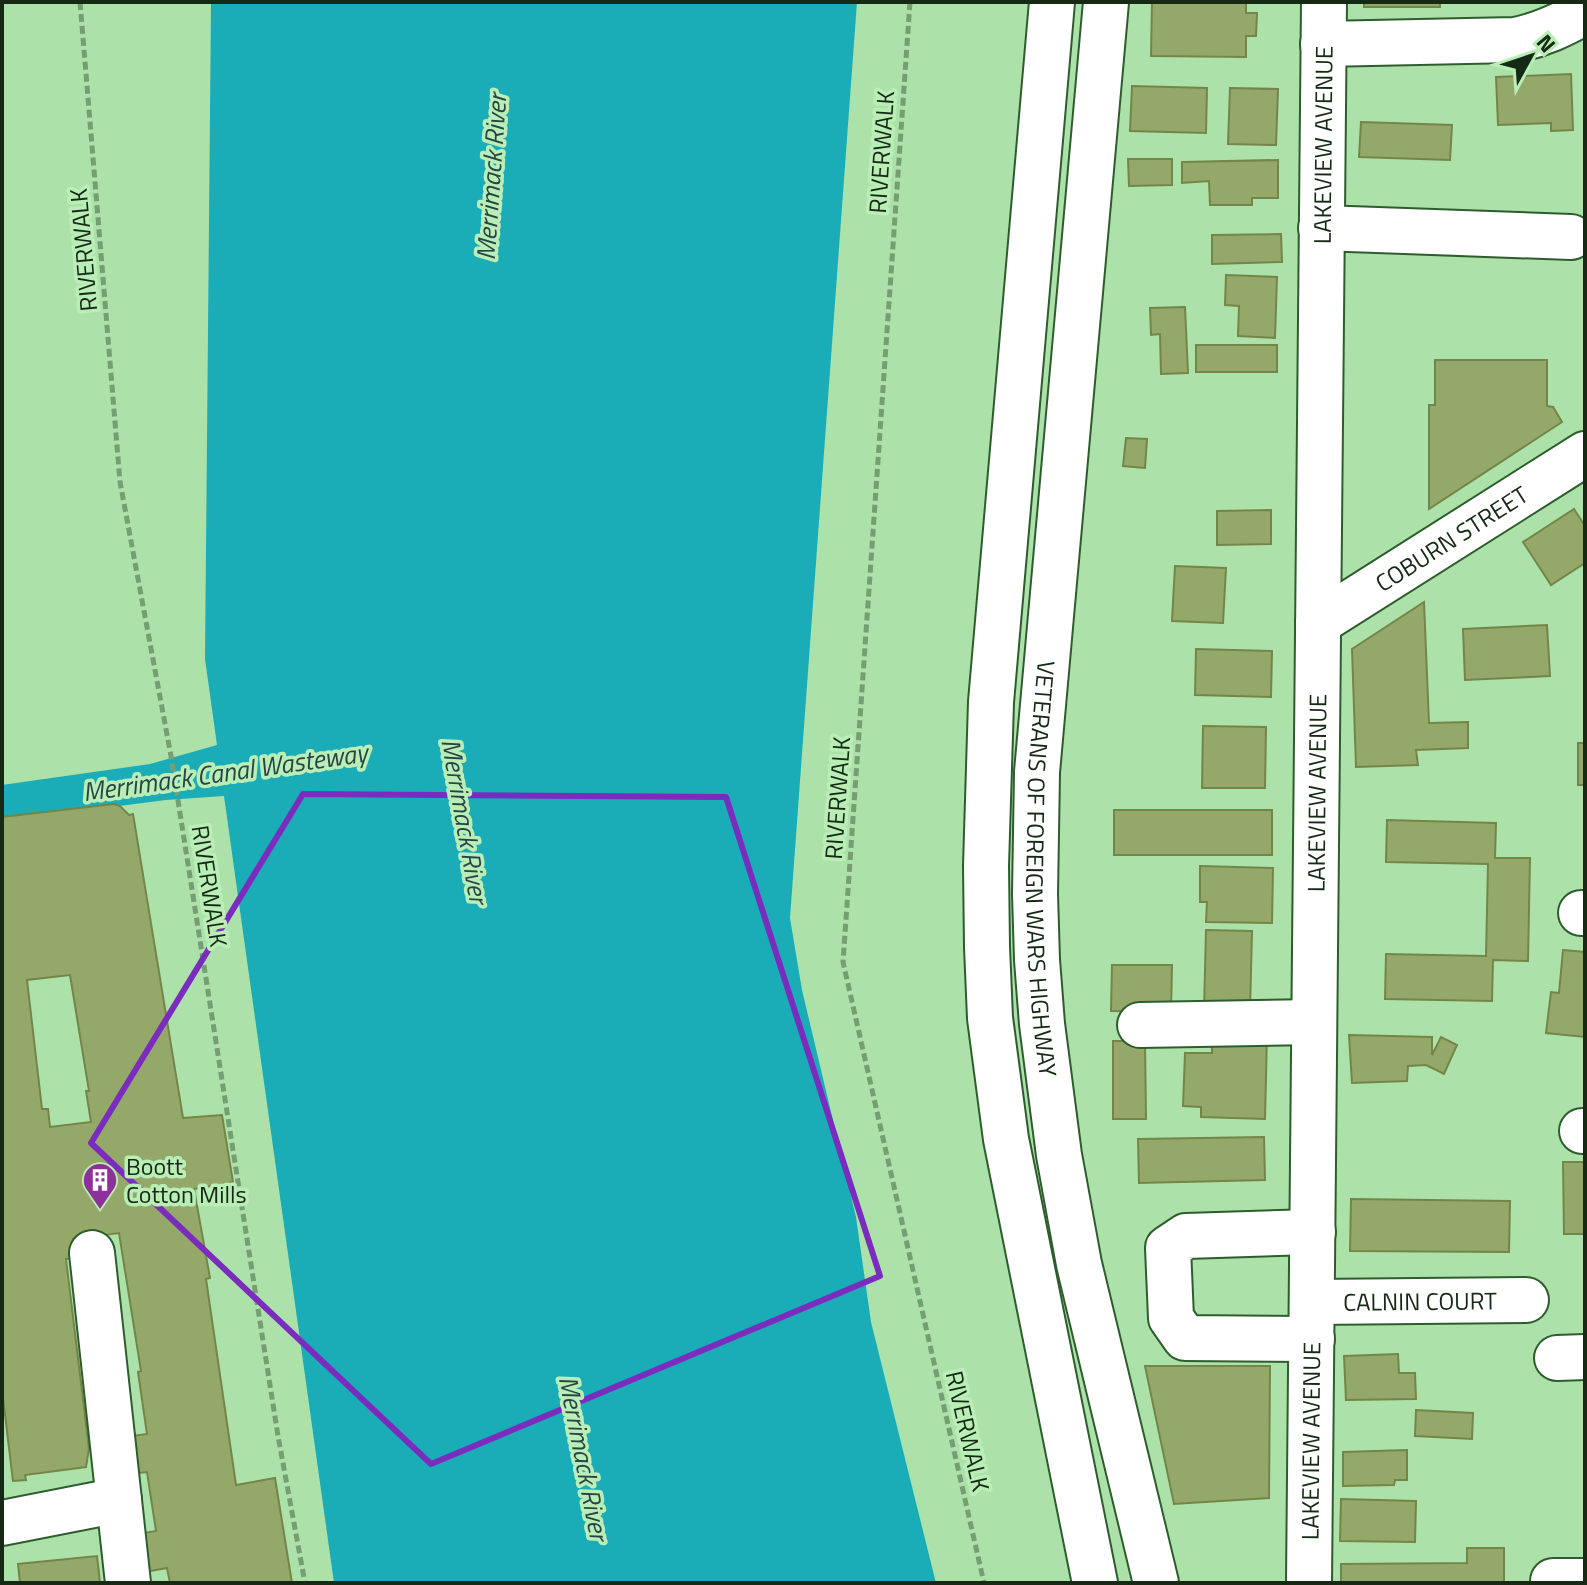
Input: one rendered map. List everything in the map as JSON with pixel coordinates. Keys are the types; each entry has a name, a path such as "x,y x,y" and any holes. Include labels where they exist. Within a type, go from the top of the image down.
{"main road":[{"path":"1052,2 1012,491 991,702 987,947 990,1018 1006,1139 1095,1583"},
{"name":"VETERANS OF FOREIGN WARS HIGHWAY","path":"1106,2 1037,772 1035,908 1042,1024 1059,1155 1079,1264 1156,1583"},
{"path":"1323,23 1515,40 1549,30 1585,12"},
{"name":"LAKEVIEW AVENUE","path":"1309,1583 1323,23"},
{"path":"1321,228 1571,237"},
{"name":"COBURN STREET","path":"1318,623 1585,454"},
{"path":"1140,1025 1314,1022"},
{"name":"CALNIN COURT","path":"1313,1232 1186,1236 1168,1248 1171,1318 1185,1338 1312,1320 1526,1300"},
{"path":"92,1253 128,1583"},
{"path":"2,1523 119,1500"}],"path":[{"name":"RIVERWALK","path":"80,2 120,482 171,756 278,1436 305,1583"},
{"name":"RIVERWALK","path":"910,2 843,962 984,1583"}],"highlighted area":[{"path":"303,794 726,797 880,1276 431,1464 91,1143"}],"water":[{"path":"211,2 857,2 790,918 802,990 856,1217 871,1322 936,1583 334,1583 224,796 166,800 2,821 2,785 150,764 217,745 205,659"}],"building":[{"path":"1152,2 1246,3 1246,13 1257,13 1256,36 1246,36 1246,57 1151,56"},
{"path":"1364,2 1440,2 1440,7 1364,7"},
{"path":"1571,74 1573,130 1551,131 1551,123 1498,125 1496,77"},
{"path":"1132,86 1207,88 1206,133 1130,131"},
{"path":"1230,88 1278,89 1276,145 1228,144"},
{"path":"1361,122 1452,125 1450,160 1359,157"},
{"path":"1128,159 1172,159 1172,185 1129,186"},
{"path":"1278,160 1278,198 1252,198 1252,205 1210,205 1209,181 1182,183 1182,162"},
{"path":"1281,234 1282,262 1212,264 1212,235"},
{"path":"1226,275 1277,277 1275,338 1238,336 1239,306 1225,305"},
{"path":"1185,307 1188,373 1161,374 1160,334 1151,335 1150,308"},
{"path":"1196,345 1277,345 1277,372 1196,372"},
{"path":"1435,360 1547,360 1547,406 1553,407 1562,422 1429,509 1429,405 1435,405"},
{"path":"1126,438 1147,439 1145,468 1123,466"},
{"path":"1574,509 1585,526 1585,563 1551,585 1523,542"},
{"path":"1271,510 1271,544 1217,545 1217,511"},
{"path":"1175,566 1226,568 1223,623 1172,621"},
{"path":"1424,602 1429,723 1468,722 1468,748 1416,750 1418,765 1356,767 1352,649"},
{"path":"1547,625 1550,676 1465,680 1463,629"},
{"path":"1196,649 1272,651 1271,697 1195,695"},
{"path":"1203,726 1266,727 1265,788 1202,788"},
{"path":"1578,743 1585,743 1585,785 1578,785"},
{"name":"Boott Cotton Mills","path":"114,804 129,815 133,814 183,1118 222,1115 233,1182 194,1189 210,1278 206,1279 236,1485 275,1478 292,1583 170,1583 167,1568 139,1573 132,1535 156,1531 147,1472 123,1475 118,1438 147,1434 138,1372 141,1371 119,1233 73,1239 76,1258 66,1259 89,1449 86,1467 25,1475 26,1480 13,1481 2,1390 2,817","holes":["70,975 89,1091 86,1091 91,1122 50,1127 48,1109 42,1109 27,980"]},
{"path":"1114,810 1272,810 1272,855 1114,855"},
{"path":"1387,820 1496,823 1495,858 1530,858 1528,961 1493,960 1492,1001 1385,999 1386,954 1486,956 1488,864 1386,862"},
{"path":"1200,866 1273,868 1272,923 1206,922 1207,902 1200,902"},
{"path":"1206,930 1252,931 1250,1012 1204,1011"},
{"path":"1563,950 1585,952 1585,1037 1546,1033 1551,992 1559,993"},
{"path":"1112,965 1172,965 1171,1012 1111,1011"},
{"path":"1212,1033 1267,1034 1265,1119 1201,1117 1201,1107 1183,1106 1185,1053 1212,1053"},
{"path":"1349,1035 1432,1037 1432,1055 1441,1037 1457,1045 1444,1074 1426,1065 1408,1066 1407,1081 1352,1083"},
{"path":"1113,1041 1145,1041 1146,1119 1113,1119"},
{"path":"1264,1137 1265,1180 1139,1183 1138,1139"},
{"path":"1563,1162 1585,1162 1585,1234 1564,1234"},
{"path":"1351,1199 1510,1201 1509,1252 1350,1251"},
{"path":"1398,1354 1399,1373 1415,1373 1416,1399 1346,1400 1344,1356"},
{"path":"1145,1366 1270,1366 1269,1498 1174,1504"},
{"path":"1416,1410 1473,1413 1472,1439 1415,1436"},
{"path":"1407,1450 1407,1480 1395,1480 1394,1485 1343,1486 1343,1452"},
{"path":"1341,1499 1416,1501 1415,1542 1340,1541"},
{"path":"1467,1548 1504,1548 1504,1583 1341,1583 1341,1564 1467,1563"},
{"path":"97,1556 100,1583 20,1583 18,1564"}],"place":[{"name":"Boott Cotton Mills","path":"100,1211"}],"water label":[{"name":"Merrimack River","path":"491,177"},
{"name":"Merrimack Canal Wasteway","path":"225,772"},
{"name":"Merrimack River","path":"465,821"},
{"name":"Merrimack River","path":"584,1458"}]}
